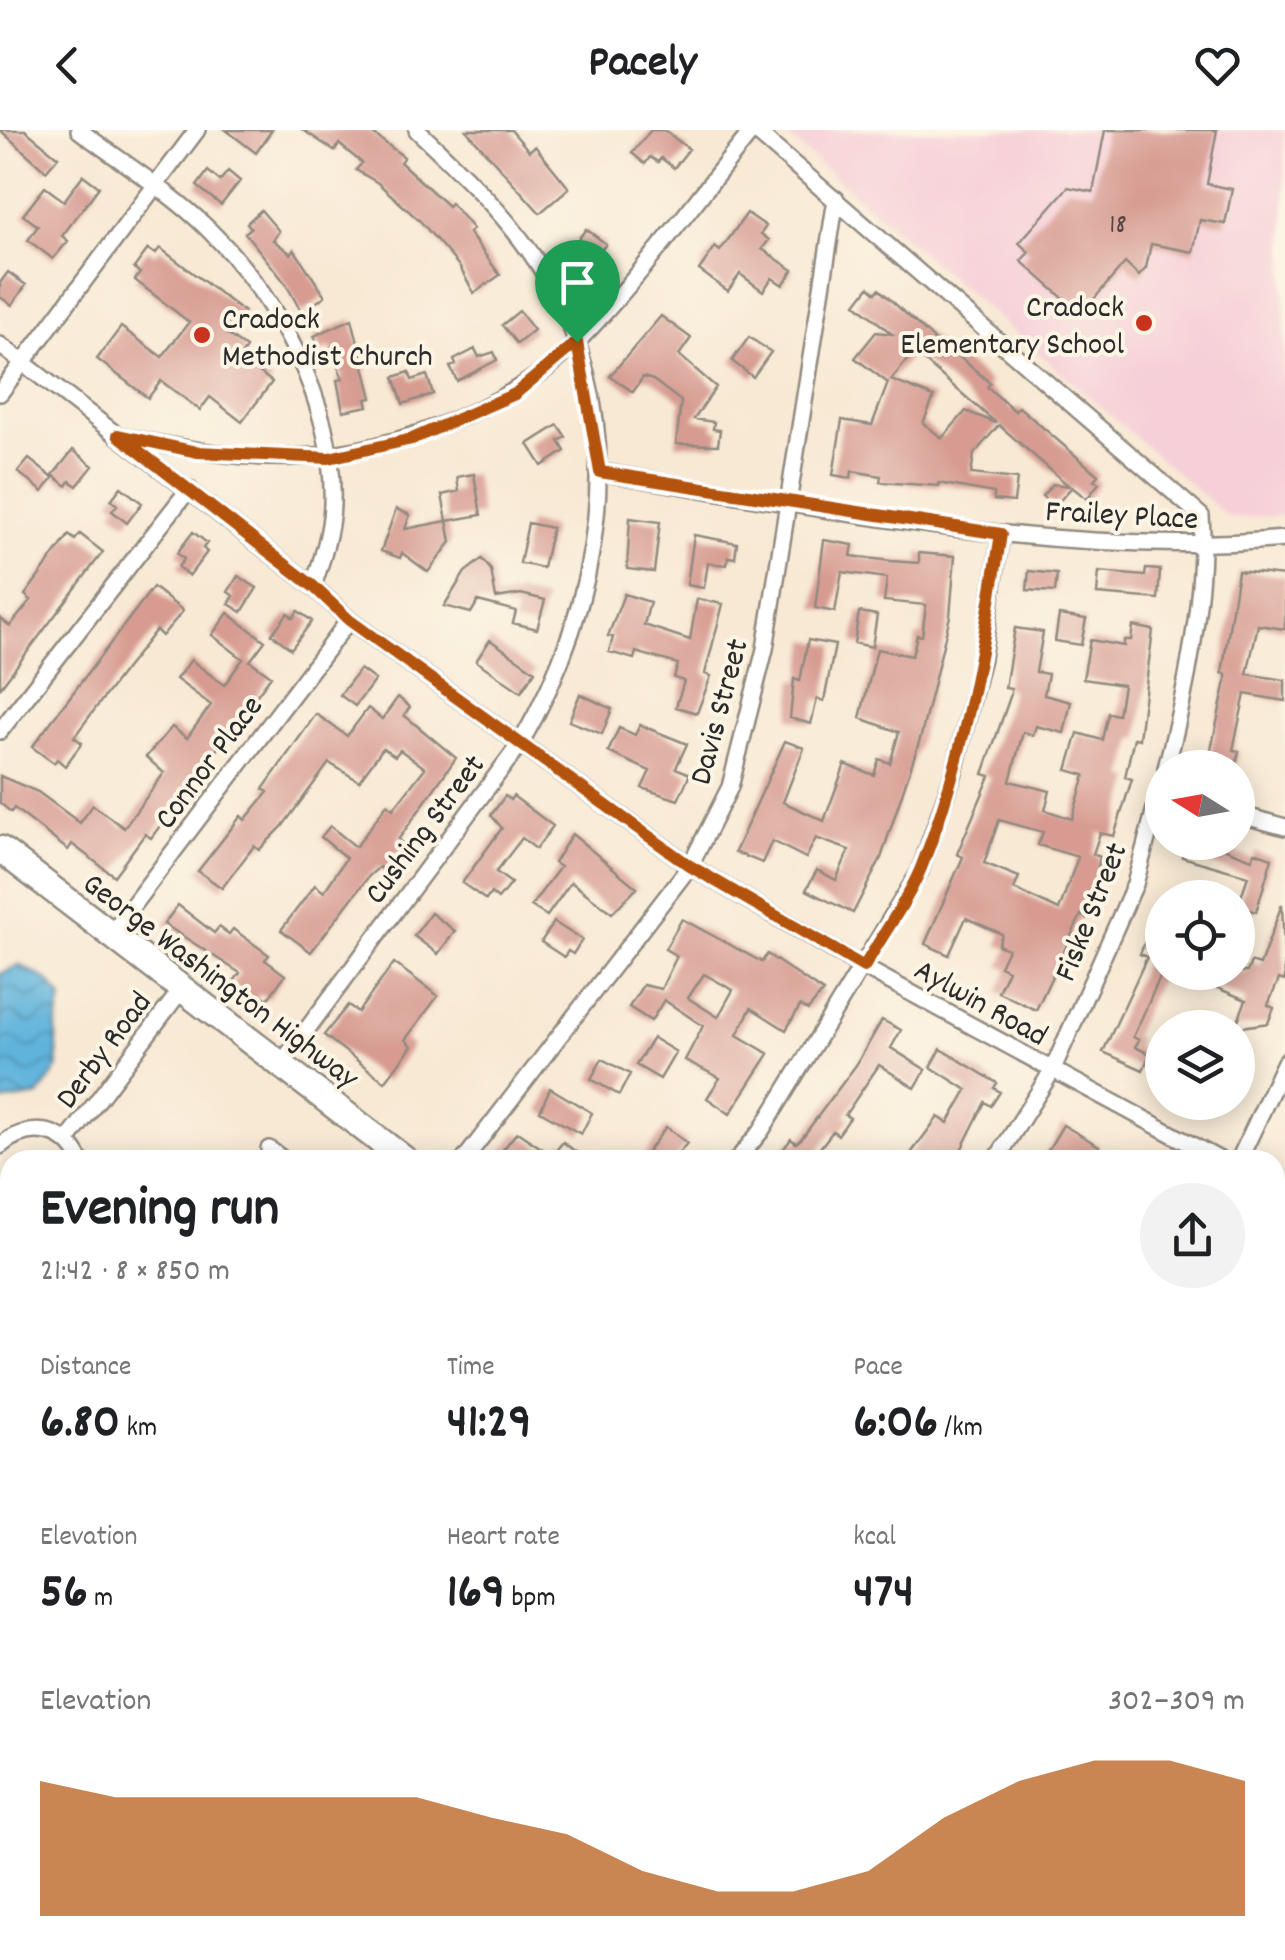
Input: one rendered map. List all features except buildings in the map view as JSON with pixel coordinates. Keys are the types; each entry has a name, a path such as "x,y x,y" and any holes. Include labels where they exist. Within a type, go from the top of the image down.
{"main road":[{"name":"George Washington Highway","path":"0,849 392,1150"}],"street":[{"path":"79,130 205,226 242,266 285,330 310,389 329,458 332,506 313,586"},
{"path":"0,394 196,130"},
{"name":"Cushing Street","path":"281,1064 520,744 548,697 576,620 595,546 600,472 577,342 551,284 498,208 417,130"},
{"path":"118,435 197,452 329,458 412,439 515,394 577,342 754,130 1200,516 1203,546 1179,721 1171,750"},
{"name":"Davis Street","path":"472,1150 690,866 730,786 764,649 836,198"},
{"name":"Aylwin Road","path":"0,345 313,586 349,620 690,866 864,967 1201,1150"},
{"name":"Frailey Place","path":"600,472 1001,534 1203,546 1285,539"},
{"path":"0,731 188,489"},
{"path":"745,1150 864,967 920,871 954,772 982,658 1001,534"},
{"name":"Connor Place","path":"110,935 349,620"},
{"path":"1255,819 1285,827"},
{"name":"Fiske Street","path":"1002,1150 1052,1071 1136,884 1145,851"},
{"name":"Derby Road","path":"67,1142 182,990"},
{"path":"1244,1150 1285,1062"},
{"name":"Derby Road","path":"0,1146 25,1131 40,1130 67,1142 73,1150"}],"shaded area":[{"name":"Cradock Elementary School","path":"780,130 1285,130 1285,516 1229,518"}],"water":[{"path":"20,965 47,980 62,998 56,1029 58,1067 39,1096 0,1102 0,974"}],"place":[{"name":"Cradock Elementary School","path":"1144,323"},
{"name":"Cradock Methodist Church","path":"202,335"}],"route":[{"path":"577,342 592,409 600,472 1001,534 982,658 954,772 920,871 864,967 690,866 349,620 313,586 118,435 197,452 329,458 412,439 515,394 577,342"}]}
